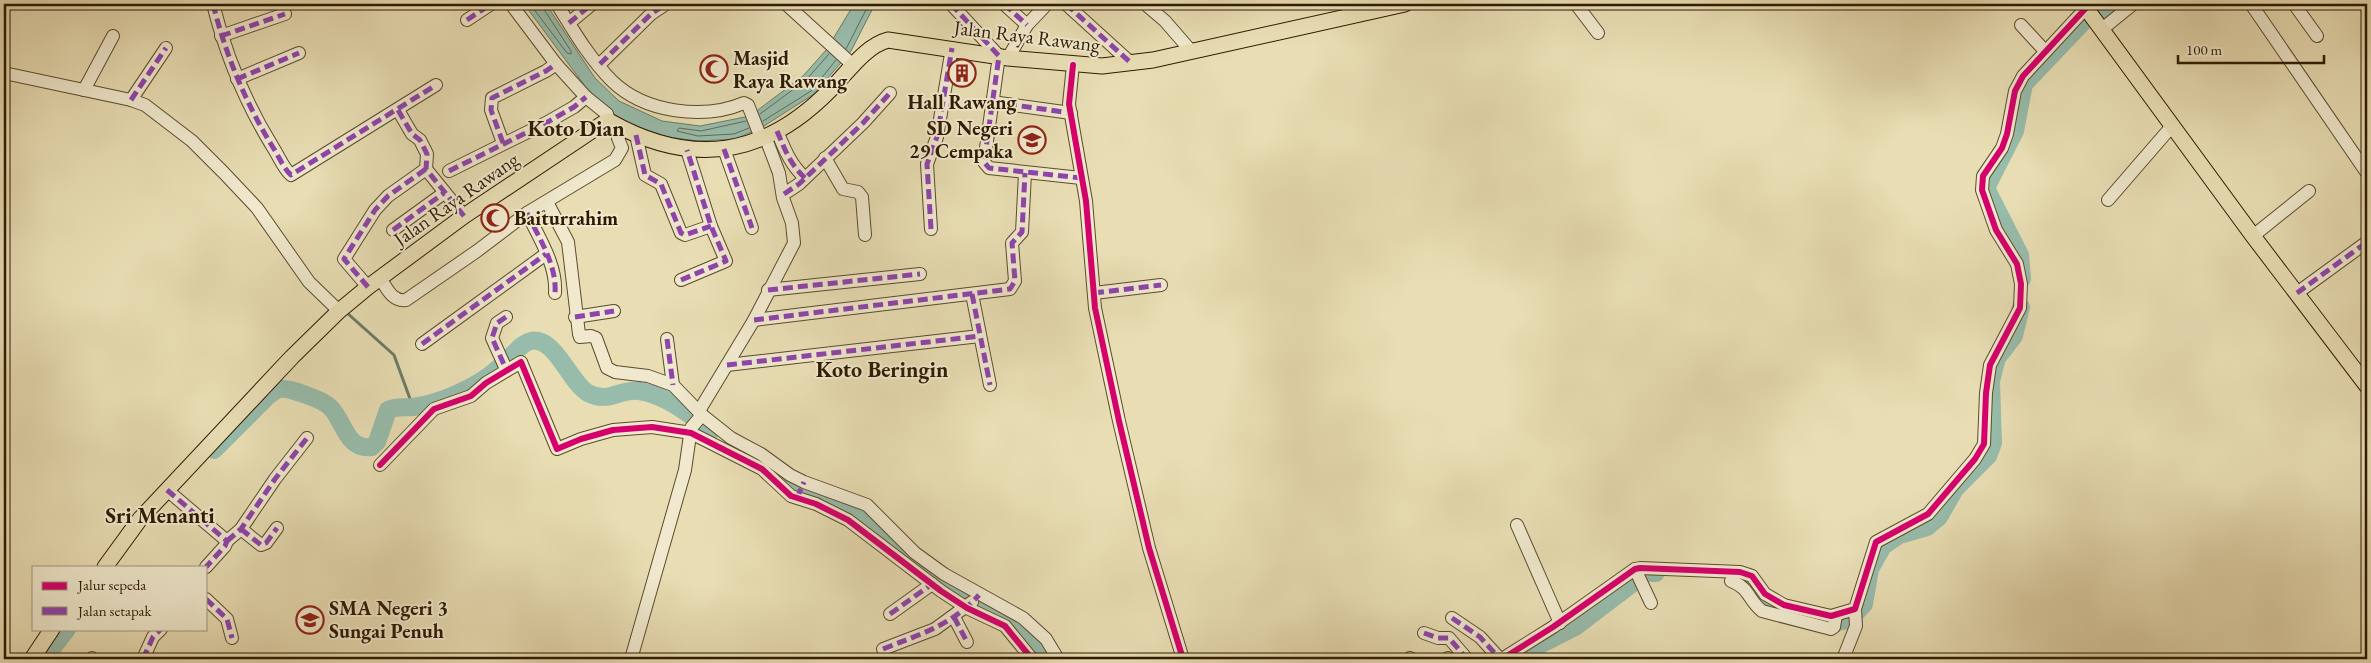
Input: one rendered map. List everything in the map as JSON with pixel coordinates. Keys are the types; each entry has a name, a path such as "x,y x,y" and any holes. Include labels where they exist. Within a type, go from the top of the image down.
{"main road":[{"name":"Jalan Raya Rawang","path":"106,566 140,519 171,494 292,357 339,311 374,282 464,216 605,122 615,124 636,135 661,144 687,150 724,149 796,120 821,100 851,63 874,46 888,40 1073,65 1132,64 1405,4"},
{"path":"2086,8 2252,236 2367,386"},
{"path":"32,659 51,630"}],"street":[{"path":"213,4 221,36 237,79 259,125 291,175 436,85"},
{"path":"467,20 491,4"},
{"path":"426,169 388,196 375,210 344,259 393,298 400,300 406,300 477,251 527,213 615,160 622,148 615,124 607,114 586,97 556,64 511,4"},
{"path":"557,4 612,81 626,91 664,108 678,112 722,111 744,103 748,105 765,134 779,173 792,223 794,243 754,320 726,365 691,430 685,470 631,659"},
{"path":"569,23 592,4"},
{"path":"600,64 651,14 666,4"},
{"path":"786,4 851,63"},
{"path":"950,4 1004,57"},
{"path":"1004,4 1027,25"},
{"path":"1047,4 1027,25 1004,57 992,102 985,166 1025,173 1081,178"},
{"path":"1066,4 1132,64"},
{"path":"1146,4 1165,21 1191,51"},
{"path":"1576,4 1598,33"},
{"path":"2100,28 2133,4"},
{"path":"2251,4 2367,173"},
{"path":"2294,4 2317,36"},
{"path":"1842,659 1856,626 1855,609 1876,542 1928,514 1975,459 1984,444 1986,393 1990,365 2020,308 2020,284 2017,264 1996,230 1982,182 1985,170 2002,148 2008,134 2016,91 2023,76 2086,8"},
{"path":"221,36 285,14"},
{"path":"2021,25 2045,51"},
{"path":"84,90 113,36"},
{"path":"132,100 166,48"},
{"path":"931,229 928,164 937,137 952,48"},
{"path":"237,79 299,53"},
{"path":"503,143 491,110 492,98 556,64"},
{"path":"1073,65 1069,104 1086,201 1094,293 1119,421 1145,530 1183,659"},
{"path":"4,73 132,100 145,105 192,141 257,208 309,282 339,311"},
{"path":"784,194 805,178 863,123 890,93"},
{"path":"449,171 459,164 466,164 503,143 546,123 574,107 586,97"},
{"path":"992,102 1071,113"},
{"path":"398,110 412,134 420,140 427,154 426,169 464,216"},
{"path":"2108,200 2172,126"},
{"path":"765,134 805,178"},
{"path":"636,135 645,175 661,184 681,233 684,235 711,226"},
{"path":"724,149 752,228"},
{"path":"682,280 726,261 711,226 687,150"},
{"path":"825,158 843,189 858,192 862,197 865,235"},
{"path":"754,320 1010,289 1014,285 1012,243 1022,232 1025,173"},
{"path":"2252,236 2309,191"},
{"path":"393,230 444,193"},
{"path":"547,202 568,242 580,337 591,336 596,338 606,368 615,372 648,376 673,385 700,414 731,438 761,454 800,490 842,516 932,584 972,602 1023,618 1046,639 1058,659"},
{"path":"527,213 556,278 555,293"},
{"path":"2297,293 2367,242"},
{"path":"422,344 546,254"},
{"path":"768,290 920,274"},
{"path":"1094,293 1161,285"},
{"path":"972,294 990,385"},
{"path":"576,317 614,311"},
{"path":"504,365 492,338 497,323 506,316"},
{"path":"726,365 980,336"},
{"path":"666,340 673,385"},
{"path":"380,465 434,409 471,396 504,365 521,362 557,449 581,439 620,429 652,427 691,430 762,469 787,493 800,490 867,504 915,553 944,574 972,602 1009,629 1032,659"},
{"path":"207,566 227,541 241,529 275,478 307,438"},
{"path":"171,494 227,541"},
{"path":"1517,525 1560,622"},
{"path":"241,529 261,545 266,543 277,528"},
{"path":"1452,618 1480,637 1501,659 1637,574 1667,568 1744,573 1755,578 1765,594 1773,600 1835,620"},
{"path":"1637,574 1651,604"},
{"path":"1731,581 1746,590 1754,604 1762,611 1831,629 1835,620 1855,609"},
{"path":"890,614 932,584"},
{"path":"208,601 227,619 232,638"},
{"path":"883,649 935,629 954,617 972,602"},
{"path":"954,617 967,642"},
{"path":"143,659 154,637 160,630"},
{"path":"1424,633 1438,638 1449,638 1467,659"}],"water":[{"path":"524,4 546,4 595,78 619,101 662,121 700,126 750,116 803,76 827,49 854,4 875,4 851,51 814,94 764,126 736,139 698,141 668,137 629,124 599,105"}],"waterway":[{"path":"2022,279 2020,255 1986,188 2015,131 2024,84 2083,22 2115,4"},
{"path":"1818,619 1832,623 1849,620 1864,604 1870,569 1883,546 1899,535 1927,527 1939,517 1955,489 1988,456 1993,443 1991,381 1997,358 2014,336 2021,307"},
{"path":"346,312 394,355 413,407"},
{"path":"214,450 269,395 283,389 305,395 326,404 335,413 351,440 363,447 372,447 377,442 388,410 429,404 464,390 491,374 521,346 531,341 540,341 548,346 562,361 581,388 588,393 602,397 632,391 649,393 677,406 712,430"},
{"path":"734,444 795,490 870,519 914,564 1032,636 1045,659"},
{"path":"1512,659 1575,627 1646,573 1656,573"},
{"path":"1734,577 1739,577 1772,607 1793,613"},
{"path":"44,659 66,630"}],"marked path":[{"path":"213,4 231,61 254,115 291,175 436,85"},
{"path":"467,20 491,4"},
{"path":"569,23 592,4"},
{"path":"600,64 651,14 666,4"},
{"path":"951,4 999,56 984,162 989,168 1081,178"},
{"path":"1004,4 1027,25"},
{"path":"1066,4 1132,64"},
{"path":"221,36 285,14"},
{"path":"131,100 166,48"},
{"path":"931,229 927,164 937,137 952,48"},
{"path":"237,79 299,53"},
{"path":"503,143 491,110 492,98 556,64"},
{"path":"784,194 799,184 863,123 890,93"},
{"path":"449,171 546,123 574,107 586,97"},
{"path":"992,102 1071,113"},
{"path":"398,110 412,134 420,140 427,154 426,169 464,216"},
{"path":"777,131 785,151 805,178"},
{"path":"636,135 645,175 661,184 681,233 685,235 711,226"},
{"path":"724,149 752,228"},
{"path":"681,280 726,261 711,226 687,150"},
{"path":"368,287 344,259 375,210 388,196 426,169"},
{"path":"754,320 1010,289 1015,281 1012,243 1022,232 1025,173"},
{"path":"393,230 444,193"},
{"path":"527,213 550,262 555,283 555,293"},
{"path":"2297,293 2367,242"},
{"path":"422,344 546,254"},
{"path":"768,290 920,274"},
{"path":"1094,293 1161,285"},
{"path":"972,294 990,385"},
{"path":"575,317 614,311"},
{"path":"506,317 497,323 492,338 506,369"},
{"path":"727,365 980,336"},
{"path":"667,339 673,385"},
{"path":"227,541 241,529 275,479 307,438"},
{"path":"797,498 804,482"},
{"path":"167,490 227,541 225,546 207,566"},
{"path":"241,529 261,545 266,543 277,528"},
{"path":"890,614 932,584"},
{"path":"883,649 946,622 968,606 979,595"},
{"path":"208,601 227,619 232,638"},
{"path":"954,617 967,642"},
{"path":"1452,618 1480,637 1500,659"},
{"path":"143,659 153,637 160,630"},
{"path":"1424,633 1438,638 1449,638 1467,659"}],"cycle path":[{"path":"1502,659 1553,627 1635,569 1640,568 1740,572 1752,576 1765,594 1784,605 1831,616 1855,609 1876,542 1928,514 1975,459 1984,444 1986,393 1990,365 2020,308 2021,284 2017,264 1996,230 1982,190 1983,176 2002,148 2007,134 2015,91 2023,76 2086,8"},
{"path":"1073,65 1069,104 1086,201 1095,308 1149,548 1183,659"},
{"path":"380,465 434,409 471,396 486,383 521,362 557,449 581,439 613,430 652,427 691,433 762,469 791,496 816,504 848,520 941,591 967,608 1005,626 1032,659"}],"place":[{"name":"Masjid Raya Rawang","path":"714,69"},
{"name":"Hall Rawang","path":"962,73"},
{"name":"SD Negeri 29 Cempaka","path":"1032,140"},
{"name":"Baiturrahim","path":"495,218"},
{"name":"SMA Negeri 3 Sungai Penuh","path":"310,620"}],"district":[{"name":"Koto Dian","path":"576,128"},
{"name":"Koto Beringin","path":"882,369"},
{"name":"Sri Menanti","path":"160,515"}]}
